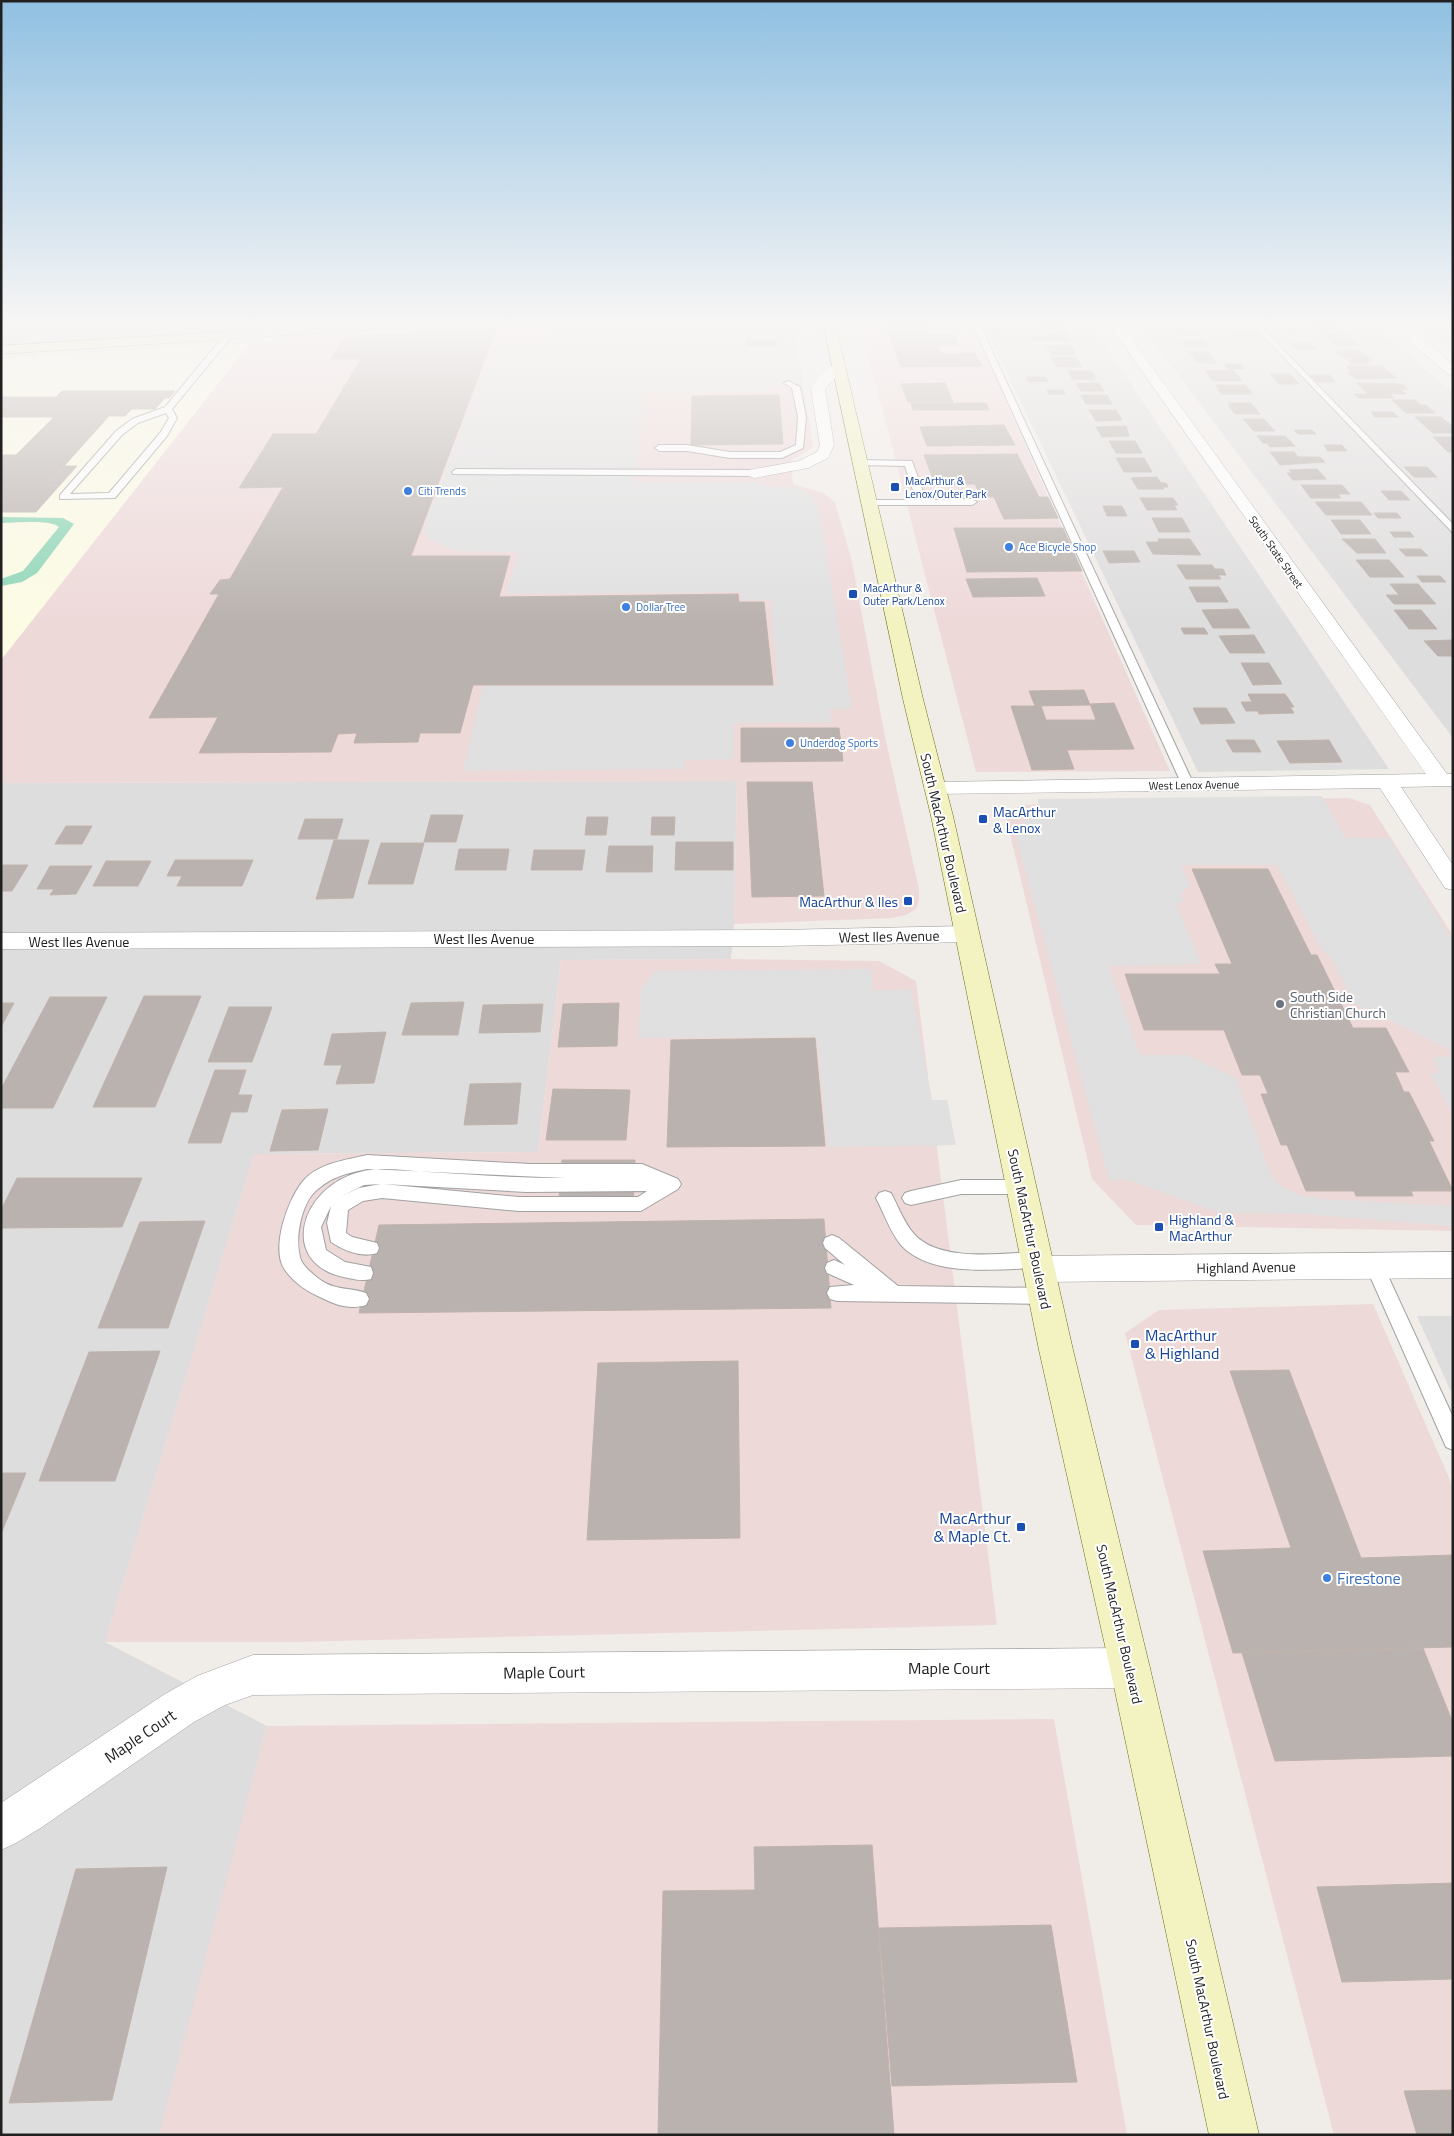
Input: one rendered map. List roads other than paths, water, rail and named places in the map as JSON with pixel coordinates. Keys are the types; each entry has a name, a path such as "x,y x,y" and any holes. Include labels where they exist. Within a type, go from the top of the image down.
{"main road":[{"name":"South MacArthur Boulevard","path":"852,423 912,699 935,788 968,934 1040,1275 1234,2135"}],"street":[{"path":"754,473 802,465 823,455 827,445 823,423"},
{"name":"South State Street","path":"1187,423 1447,780"},
{"name":"West Lenox Avenue","path":"935,788 1447,780"},
{"path":"1386,781 1453,883"},
{"name":"West Iles Avenue","path":"1,941 779,938 968,934"},
{"name":"Highland Avenue","path":"1040,1275 1374,1265 1453,1265"},
{"name":"Maple Court","path":"1,1828 33,1809 165,1717 208,1692 253,1675 1130,1668"}],"lane":[{"path":"132,423 120,433 64,497 112,496 164,434 170,423"},
{"path":"659,448 687,448 730,455 782,455 800,446 802,423"},
{"path":"1022,423 1188,785"},
{"path":"1350,423 1453,530"},
{"path":"861,463 909,463 922,503"},
{"path":"456,472 754,473"},
{"path":"870,503 972,502"},
{"path":"359,1300 339,1298 313,1285 292,1265 288,1237 292,1216 310,1185 334,1169 367,1162 530,1170 642,1170 672,1184"},
{"path":"364,1273 341,1269 318,1254 312,1227 320,1206 337,1190 362,1178 389,1177 526,1185 672,1184"},
{"path":"370,1248 348,1244 337,1237 336,1223 340,1206 359,1195 382,1191 519,1204 641,1204 672,1184"},
{"path":"911,1198 960,1187 1022,1187"},
{"path":"885,1198 908,1240 930,1256 1040,1275"},
{"path":"832,1243 896,1295"},
{"path":"1374,1265 1453,1440"},
{"path":"834,1268 896,1295"},
{"path":"837,1294 896,1295 1040,1275"}],"place":[{"name":"MacArthur & Lenox/Outer Park","path":"895,487"},
{"name":"Citi Trends","path":"408,491"},
{"name":"Ace Bicycle Shop","path":"1009,547"},
{"name":"MacArthur & Outer Park/Lenox","path":"853,594"},
{"name":"Dollar Tree","path":"626,607"},
{"name":"Underdog Sports","path":"790,743"},
{"name":"MacArthur & Lenox","path":"983,819"},
{"name":"MacArthur & Iles","path":"908,901"},
{"name":"South Side Christian Church","path":"1280,1004"},
{"name":"Highland & MacArthur","path":"1159,1227"},
{"name":"MacArthur & Highland","path":"1135,1344"},
{"name":"MacArthur & Maple Ct.","path":"1021,1527"},
{"name":"Firestone","path":"1327,1578"}]}
